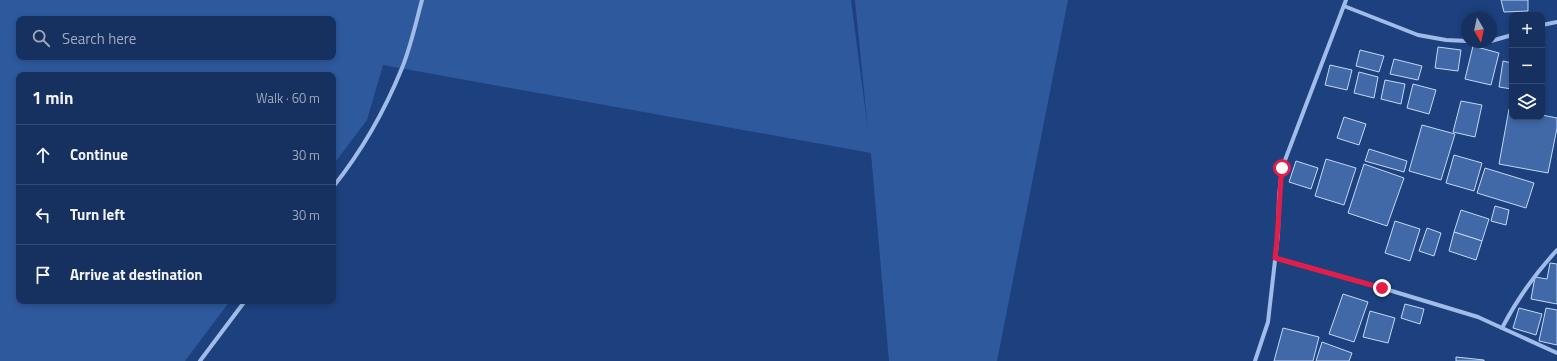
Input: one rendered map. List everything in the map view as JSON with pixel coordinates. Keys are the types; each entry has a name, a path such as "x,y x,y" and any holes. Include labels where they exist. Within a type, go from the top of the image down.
{"street":[{"path":"336,183 372,130 402,67 422,0"},
{"path":"1255,361 1268,322 1279,223 1279,196 1282,168 1346,0"},
{"path":"1344,6 1418,35 1446,40 1461,41"},
{"path":"1545,25 1557,22"},
{"path":"1497,39 1509,36"},
{"path":"1502,328 1513,305 1526,286 1557,250"},
{"path":"1275,258 1397,292 1478,318 1557,353"},
{"path":"200,361 243,304"}],"shaded area":[{"path":"0,0 851,0 868,131 855,0 1068,0 997,361 889,361 871,153 383,65 367,120 336,161 336,72 16,72 16,304 228,304 185,361 0,361"}],"building":[{"path":"1501,0 1528,0 1528,11 1504,12"},
{"path":"1438,47 1461,50 1458,71 1435,68"},
{"path":"1473,48 1480,48 1499,53 1491,85 1465,79"},
{"path":"1360,50 1384,56 1379,72 1356,66"},
{"path":"1394,59 1422,66 1418,80 1390,74"},
{"path":"1503,61 1509,62 1509,89 1499,87"},
{"path":"1330,65 1352,70 1347,90 1325,85"},
{"path":"1359,72 1378,77 1374,98 1354,93"},
{"path":"1385,80 1405,84 1401,104 1381,99"},
{"path":"1413,84 1436,90 1429,114 1407,108"},
{"path":"1461,101 1482,105 1475,137 1453,132"},
{"path":"1509,109 1509,120 1545,120 1545,116 1557,118 1557,128 1548,173 1499,164"},
{"path":"1344,117 1366,124 1359,145 1337,138"},
{"path":"1422,125 1455,134 1441,180 1409,171"},
{"path":"1369,149 1407,161 1404,172 1365,161"},
{"path":"1454,155 1482,163 1474,191 1446,183"},
{"path":"1326,159 1356,168 1344,205 1315,196"},
{"path":"1296,161 1318,168 1311,189 1289,182"},
{"path":"1364,164 1404,178 1387,226 1348,213"},
{"path":"1485,168 1534,183 1526,208 1477,193"},
{"path":"1495,206 1509,210 1506,225 1491,221"},
{"path":"1461,210 1489,219 1482,241 1454,232"},
{"path":"1395,221 1420,229 1410,261 1385,253"},
{"path":"1427,228 1441,233 1434,256 1419,251"},
{"path":"1454,232 1482,241 1476,260 1449,251"},
{"path":"1550,263 1557,264 1557,304 1531,299 1535,277 1547,279"},
{"path":"1343,294 1368,302 1354,342 1329,334"},
{"path":"1405,304 1424,309 1420,324 1401,318"},
{"path":"1519,308 1542,314 1536,335 1513,328"},
{"path":"1546,308 1557,310 1557,345 1539,341"},
{"path":"1370,311 1395,318 1388,343 1363,337"},
{"path":"1283,328 1319,337 1313,361 1274,361"},
{"path":"1322,342 1352,353 1349,361 1316,361"},
{"path":"1456,357 1484,360 1484,361 1456,361"}],"route":[{"path":"1282,168 1279,196 1280,217 1275,258 1382,288"}]}
